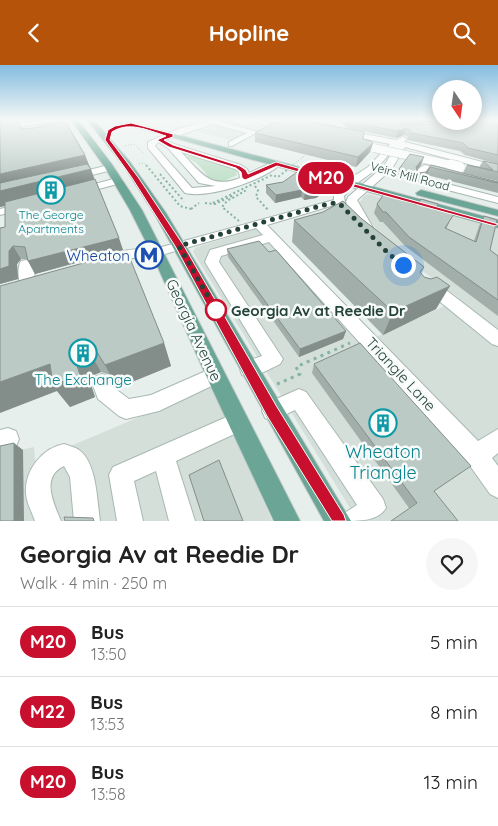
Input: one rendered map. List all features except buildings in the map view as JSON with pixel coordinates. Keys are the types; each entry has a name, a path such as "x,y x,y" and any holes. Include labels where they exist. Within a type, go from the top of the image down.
{"main road":[{"name":"Georgia Avenue","path":"90,141 109,168 158,252 215,375 287,521"},
{"name":"Georgia Avenue","path":"109,141 135,177 179,246 272,411 338,521"},
{"name":"Veirs Mill Road","path":"194,141 498,224"},
{"name":"Veirs Mill Road","path":"234,141 373,181 498,213"}],"street":[{"path":"155,141 152,142 151,146 189,191 203,193 248,181 276,164"},
{"path":"162,141 171,146 238,167 244,171 248,181"},
{"path":"398,141 498,169"},
{"path":"380,245 340,204 338,196 349,184 370,169 388,149 403,142"},
{"path":"370,233 351,202 363,188 388,169 403,142"},
{"path":"171,146 203,181 213,185 228,186"},
{"path":"374,148 460,172"},
{"path":"167,164 171,158 196,153"},
{"path":"62,179 109,168"},
{"path":"418,177 425,168 498,176"},
{"path":"72,193 117,181"},
{"path":"440,185 498,200"},
{"path":"0,212 36,203"},
{"path":"97,268 143,252 158,252 331,203 340,204"},
{"name":"Triangle Lane","path":"258,223 476,455 498,486"},
{"path":"249,369 274,359 212,262 215,253 271,237"},
{"path":"26,264 31,288"},
{"path":"418,277 498,339"},
{"path":"13,293 31,288 44,278"},
{"path":"419,295 433,288"},
{"path":"102,383 105,393 126,409 152,404 215,375"},
{"path":"272,411 299,398 374,508 354,521"},
{"path":"130,521 121,475 238,422"},
{"path":"476,455 498,440"},
{"path":"48,521 38,491 39,477 45,464 56,456 67,456 76,464 82,480 87,521"},
{"path":"163,456 182,521"}],"path":[{"path":"125,146 136,144"},
{"path":"213,203 248,181 272,175 278,177 306,155"},
{"path":"139,164 144,163 180,206 190,209 199,203"},
{"path":"248,181 258,187 256,197 272,214"},
{"path":"205,203 213,203 245,191 226,201 222,207 241,223"},
{"path":"277,384 300,373 296,367 350,343"}],"shaded area":[{"path":"368,194 498,229 498,521 358,521 193,252 195,248 203,245 258,228 376,337 460,299 389,246 358,205 364,196"},
{"path":"213,386 272,521 0,521 0,454 34,447 35,461"}],"green space":[{"path":"190,156 232,168 236,170 237,175 222,182 209,179 199,166 185,157"}],"bus line":[{"name":"M20","path":"109,141 135,177 179,246 272,411 338,521"},
{"name":"M20","path":"162,141 171,146 238,167 244,171 245,178 276,164 498,224"}],"place":[{"name":"The George Apartments","path":"51,190"},
{"name":"Wheaton","path":"149,255"},
{"name":"Georgia Av at Reedie Dr","path":"216,310"},
{"name":"The Exchange","path":"83,353"},
{"name":"Wheaton Triangle","path":"383,423"}],"route":[{"path":"216,310 179,246 331,203 340,204 388,253 403,265"}]}
